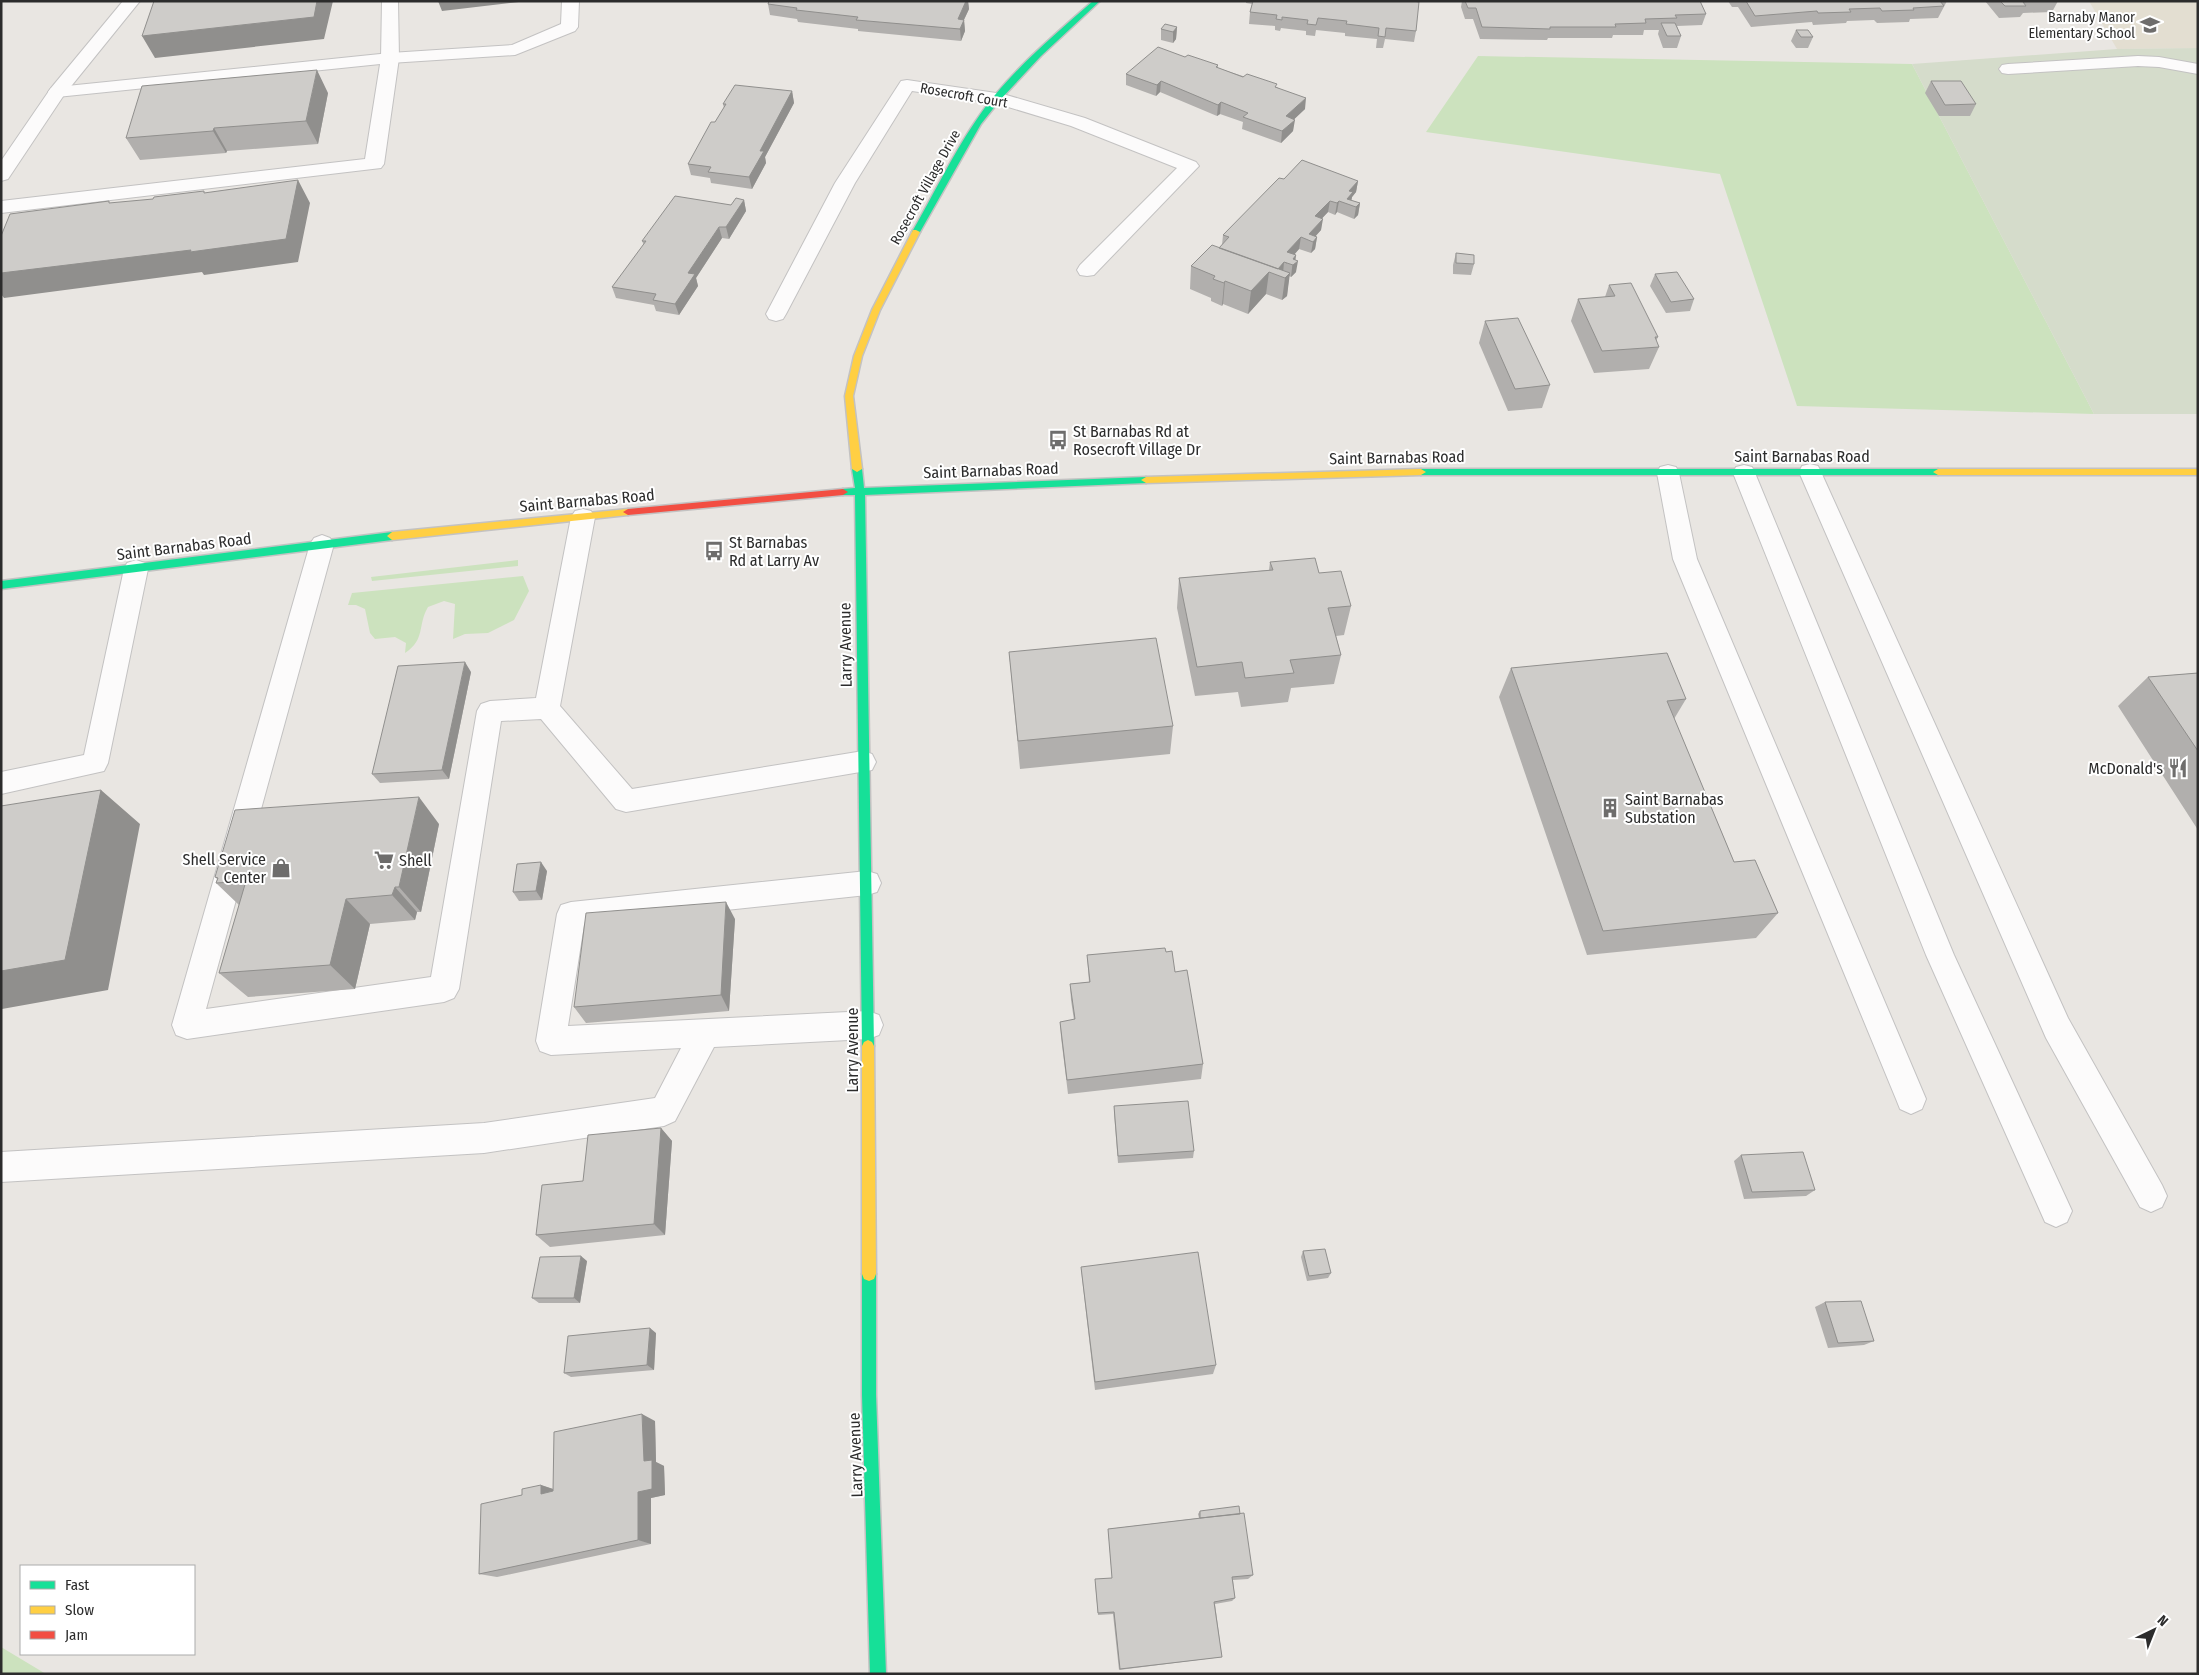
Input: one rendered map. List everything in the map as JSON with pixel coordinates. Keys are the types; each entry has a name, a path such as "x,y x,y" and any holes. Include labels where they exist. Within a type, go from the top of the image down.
{"main road":[{"name":"Rosecroft Village Drive","path":"854,426 849,396 858,356 876,310 923,218 978,123 997,98 1038,54 1097,1"},
{"name":"Larry Avenue","path":"854,426 860,490 862,762 867,835 869,1395 878,1674"},
{"name":"Saint Barnabas Road","path":"1,585 322,544 860,490 1284,475 1433,472 2198,472"}],"street":[{"path":"1,175 57,92 132,1"},
{"path":"1,207 374,164 390,58 390,1"},
{"path":"57,92 390,58 515,50 569,27 570,1"},
{"path":"2008,69 2138,61 2159,62 2198,69"},
{"name":"Rosecroft Court","path":"776,314 845,183 907,85 997,98 1078,122 1189,166 1088,270"},
{"path":"1810,472 2057,1028 2151,1196"},
{"path":"1668,473 1684,559 1911,1099"},
{"path":"1744,473 1940,955 2056,1211"},
{"path":"547,708 582,517"},
{"path":"322,544 187,1025 444,989 490,711 547,708"},
{"path":"1,783 95,763 136,569"},
{"path":"547,708 626,801 862,762"},
{"path":"867,883 571,914 551,1041 868,1025"},
{"path":"1,1167 484,1138 664,1110 705,1033"}],"shaded area":[{"name":"Barnaby Manor Elementary School","path":"2089,1 2198,1 2198,48 2117,49"}],"green space":[{"path":"2198,48 2198,414 2094,414 1912,64 2117,49"},
{"path":"1478,56 1912,64 2094,414 1797,406 1720,174 1426,132"},
{"path":"518,560 518,566 372,581 371,577"},
{"path":"523,576 529,591 514,620 488,633 465,634 453,639 455,604 444,601 428,607 416,643 405,653 406,643 395,637 375,639 370,633 365,609 356,605 348,605 352,593"},
{"path":"1,1647 46,1674 1,1674"}],"building":[{"path":"154,1 317,1 314,17 142,36"},
{"path":"769,1 966,1 958,19 964,20 960,29 856,20 858,17 796,10 797,8 768,4"},
{"path":"1253,1 1419,2 1416,31 1386,28 1385,37 1378,36 1379,28 1346,24 1347,21 1318,18 1316,25 1307,24 1308,20 1282,17 1282,20 1276,19 1277,15 1250,12"},
{"path":"1465,1 1700,1 1706,14 1675,15 1677,18 1645,19 1646,23 1615,24 1616,27 1550,27 1550,29 1482,27 1476,8 1468,8"},
{"path":"1746,1 1940,1 1944,6 1913,8 1914,10 1849,9 1851,12 1818,13 1817,11 1755,16"},
{"path":"2000,1 2032,1 2023,2 2026,6 2005,6"},
{"path":"1661,23 1675,23 1681,36 1667,36"},
{"path":"1165,24 1177,27 1173,32 1161,29"},
{"path":"1796,30 1808,30 1813,37 1801,37"},
{"path":"1158,47 1185,57 1188,55 1218,65 1216,67 1243,77 1247,74 1277,84 1275,87 1306,98 1286,116 1295,120 1282,131 1243,117 1248,113 1221,102 1218,105 1161,81 1157,85 1126,74"},
{"path":"317,70 306,121 214,128 213,131 126,138 142,86"},
{"path":"1931,81 1961,81 1976,104 1945,105"},
{"path":"735,85 792,91 760,151 764,151 749,177 708,172 711,167 688,164 711,122 715,122 726,104 723,104"},
{"path":"1302,160 1358,181 1349,191 1353,192 1347,199 1360,203 1356,207 1339,201 1337,203 1330,201 1315,216 1323,219 1309,234 1317,237 1313,242 1301,237 1287,252 1296,255 1293,259 1298,261 1293,265 1284,262 1278,269 1219,248 1229,237 1223,235 1279,178 1284,179"},
{"path":"298,180 286,239 190,252 191,250 1,273 1,236 10,214 109,201 109,203 153,199 154,197 204,191 204,193"},
{"path":"675,196 731,205 736,198 744,200 726,227 719,227 688,273 695,274 675,304 653,300 656,294 612,287 646,241 642,241"},
{"path":"1212,245 1290,273 1285,278 1269,272 1251,291 1225,281 1224,283 1213,279 1215,276 1191,266"},
{"path":"1456,253 1474,255 1474,264 1456,263"},
{"path":"1677,272 1694,299 1671,302 1655,274"},
{"path":"1631,283 1658,337 1655,337 1659,347 1602,351 1578,299 1615,296 1609,285"},
{"path":"1518,318 1550,385 1515,389 1485,321"},
{"path":"1315,558 1319,573 1341,571 1351,606 1328,608 1341,655 1290,660 1294,673 1245,678 1242,662 1197,667 1179,578 1273,570 1270,562"},
{"path":"1156,638 1173,726 1018,741 1009,652"},
{"name":"Saint Barnabas Substation","path":"1667,653 1686,699 1667,701 1734,862 1755,860 1778,913 1603,931 1511,668"},
{"path":"465,662 442,770 372,774 398,666"},
{"path":"2198,673 2198,751 2148,677"},
{"path":"101,790 65,960 1,971 1,806"},
{"path":"419,797 399,887 395,887 392,895 346,899 330,965 219,973 246,881 216,883 218,878 215,877 235,810"},
{"path":"541,862 536,891 513,892 517,864"},
{"path":"726,902 721,995 574,1007 586,913"},
{"path":"1165,948 1166,952 1172,951 1175,972 1187,970 1203,1064 1067,1080 1060,1022 1075,1019 1070,984 1090,982 1087,955"},
{"path":"1188,1101 1194,1151 1118,1156 1114,1106"},
{"path":"661,1128 654,1224 536,1235 542,1185 583,1181 588,1135"},
{"path":"1803,1152 1815,1190 1752,1192 1741,1155"},
{"path":"1325,1249 1331,1273 1309,1276 1303,1251"},
{"path":"1198,1252 1216,1365 1095,1382 1081,1267"},
{"path":"581,1256 574,1298 532,1298 540,1257"},
{"path":"1861,1301 1874,1341 1838,1343 1825,1302"},
{"path":"650,1328 647,1365 564,1373 568,1336"},
{"path":"642,1414 644,1461 652,1460 652,1489 638,1492 638,1540 479,1574 481,1504 522,1495 522,1489 541,1485 541,1494 553,1491 554,1432"},
{"path":"1239,1506 1240,1514 1200,1518 1200,1511"},
{"path":"1244,1513 1253,1575 1232,1577 1235,1598 1214,1602 1222,1657 1120,1669 1114,1612 1098,1613 1095,1579 1112,1578 1108,1529"}],"traffic: fast":[{"path":"916,232 978,123 997,98 1038,54 1097,1"},
{"path":"857,469 860,490 868,1046"},
{"path":"1421,472 1938,472"},
{"path":"843,492 1146,480"},
{"path":"1,585 392,536"},
{"path":"869,1274 869,1395 878,1674"}],"traffic: slow":[{"path":"857,469 849,396 858,356 876,310 916,232"},
{"path":"1146,480 1421,472"},
{"path":"1938,472 2198,472"},
{"path":"392,536 628,512"},
{"path":"868,1046 869,1274"}],"traffic: jam":[{"path":"628,512 843,492"}],"place":[{"name":"Barnaby Manor Elementary School","path":"2150,25"},
{"name":"St Barnabas Rd at Rosecroft Village Dr","path":"1058,440"},
{"name":"St Barnabas Rd at Larry Av","path":"714,551"},
{"name":"McDonald's","path":"2178,768"},
{"name":"Saint Barnabas Substation","path":"1610,808"},
{"name":"Shell","path":"384,860"},
{"name":"Shell Service Center","path":"281,868"}]}
